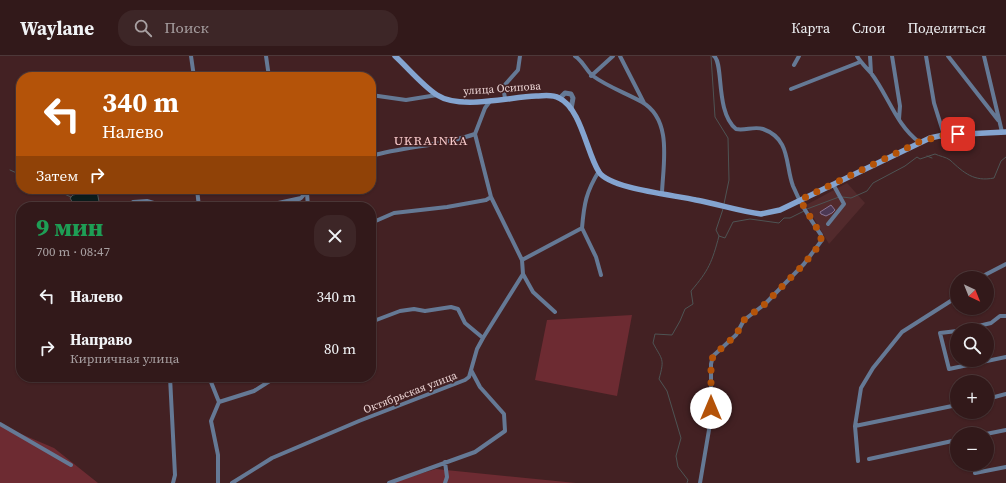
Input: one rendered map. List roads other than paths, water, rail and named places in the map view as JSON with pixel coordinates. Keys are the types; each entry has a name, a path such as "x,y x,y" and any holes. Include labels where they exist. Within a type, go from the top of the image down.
{"main road":[{"name":"улица Осипова","path":"395,56 437,96 451,100 465,102 550,95 560,98"},
{"path":"560,98 571,109 586,139 599,171 610,180 621,184 727,208 767,214 780,210 919,142 944,135 1004,132"}],"street":[{"path":"191,56 193,72"},
{"path":"266,56 268,72"},
{"path":"505,98 503,87 518,70 520,56"},
{"path":"575,56 586,65 592,76 644,103"},
{"path":"592,76 613,56"},
{"path":"620,56 644,103 661,124 664,139 662,193"},
{"path":"700,483 711,418 711,364 713,356 736,335 744,320 765,304 804,264 821,243 821,235 800,200 793,185 786,153 779,140 764,130 758,128 741,130 732,125 721,96 719,63 714,56"},
{"path":"794,65 799,56"},
{"path":"857,56 860,62 871,74 905,129 919,142"},
{"path":"870,56 871,74"},
{"path":"892,56 900,106 899,119"},
{"path":"926,56 934,103 944,135"},
{"path":"948,56 998,120 1004,132"},
{"path":"984,56 998,120"},
{"path":"791,89 860,62"},
{"path":"560,98 565,93 571,94 571,109"},
{"path":"376,96 406,100 437,96"},
{"path":"491,100 485,108 475,134 491,198 522,260 522,274 532,292 555,312"},
{"path":"376,154 391,150 444,144 475,134"},
{"path":"599,171 590,186 584,203 582,228 596,257 601,275"},
{"path":"828,224 844,204 833,184"},
{"path":"285,202 301,198 305,194"},
{"path":"376,221 394,213 447,207 491,198"},
{"path":"295,200 299,202"},
{"path":"133,202 150,202"},
{"path":"522,260 582,228"},
{"path":"992,271 1006,264"},
{"name":"Октябрьская улица","path":"232,483 272,458 359,421 465,380 469,377 483,338 522,274"},
{"path":"858,461 855,426 861,388 885,353 902,332 950,301"},
{"path":"376,319 414,308 425,311 451,307 458,309 465,323 483,338"},
{"path":"991,323 1000,316 1006,316"},
{"path":"950,332 940,333 949,369 958,367"},
{"path":"994,360 1006,357"},
{"path":"389,483 475,452 505,431 504,414 480,387 471,370"},
{"path":"170,382 175,475 173,483"},
{"path":"211,382 219,402 211,421 218,455 218,483"},
{"path":"219,402 254,391 268,382"},
{"path":"994,397 1006,394"},
{"path":"855,426 950,406"},
{"path":"0,424 71,466"},
{"path":"994,432 1006,430"},
{"path":"868,459 950,441"},
{"path":"445,462 447,477 445,483"},
{"path":"975,473 1006,467"},
{"path":"218,477 223,483"},
{"path":"403,483 405,478"}],"waterway":[{"path":"711,56 715,117 728,138 729,180 724,204"},
{"path":"842,197 851,198 867,191 873,183 905,166 917,157 920,159 935,154 948,159 960,169 981,179 994,178 1001,161 1006,157"},
{"path":"927,156 932,158"},
{"path":"10,170 16,173"},
{"path":"64,194 71,197"},
{"path":"807,209 839,197"},
{"path":"687,483 688,480 678,467 676,456 681,438 667,391 659,379 662,360 653,343 655,334 672,335 685,309 693,304 691,291 706,271 712,259 719,236 716,230 723,209"},
{"path":"719,236 725,238 733,222 750,219 779,223 784,218 790,218 804,211"}],"district":[{"name":"UKRAINKA","path":"431,140"}]}
